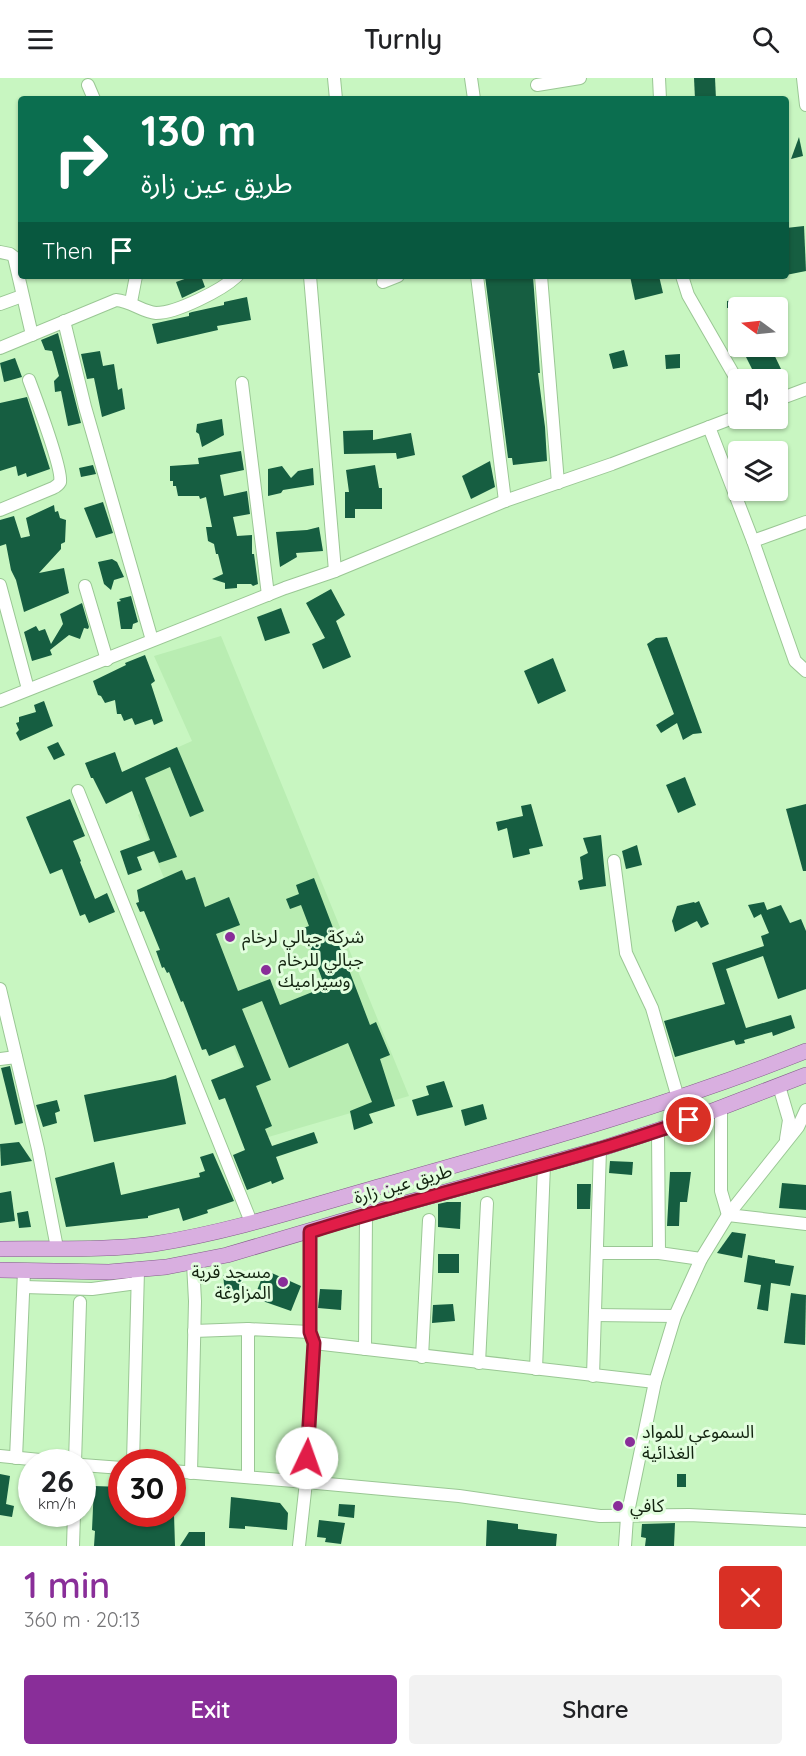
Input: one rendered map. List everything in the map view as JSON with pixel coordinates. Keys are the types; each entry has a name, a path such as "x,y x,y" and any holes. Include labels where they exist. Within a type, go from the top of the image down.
{"main road":[{"name":"طريق عين زارة","path":"0,1249 119,1248 154,1244 251,1222 469,1161 678,1098 806,1051"},
{"name":"طريق عين زارة","path":"0,1270 109,1272 137,1276 193,1263 600,1149 658,1131 806,1075"}],"street":[{"path":"334,78 336,96"},
{"path":"471,78 474,96"},
{"path":"537,85 580,78"},
{"path":"659,78 660,96"},
{"path":"803,78 806,105"},
{"path":"88,85 93,96"},
{"path":"0,252 14,257 18,276"},
{"path":"19,279 32,335"},
{"path":"131,303 135,279"},
{"path":"0,348 116,300 131,303 146,311 165,312 208,295 234,279"},
{"path":"310,279 335,572"},
{"path":"383,282 390,279"},
{"path":"477,279 505,501"},
{"path":"541,279 558,483"},
{"path":"683,279 688,295 731,369"},
{"path":"0,304 22,296"},
{"path":"64,321 85,407 152,640"},
{"path":"0,510 53,488 60,481 57,462 29,380"},
{"path":"242,383 268,595"},
{"path":"788,396 806,389"},
{"path":"0,701 268,595 335,572 505,501 728,420"},
{"path":"709,427 753,541 795,661 806,671"},
{"path":"753,541 806,522"},
{"path":"0,585 28,689"},
{"path":"85,586 107,660"},
{"path":"78,791 251,1222"},
{"path":"614,861 626,953 652,1008 678,1098"},
{"path":"0,989 38,1149 57,1248"},
{"path":"0,1059 16,1057"},
{"path":"779,1086 789,1120 785,1143"},
{"path":"721,1108 721,1191 728,1215"},
{"path":"625,1546 627,1517 655,1382 675,1316 701,1259 728,1215 785,1143 804,1117 806,1110"},
{"path":"658,1131 659,1253"},
{"path":"593,1376 600,1149"},
{"path":"536,1370 544,1165"},
{"path":"479,1363 487,1203"},
{"path":"365,1348 366,1214"},
{"path":"728,1215 806,1224"},
{"path":"422,1357 429,1220"},
{"path":"300,1546 306,1482 312,1338 310,1232"},
{"path":"598,1253 659,1253 701,1259"},
{"path":"191,1473 195,1301 193,1263"},
{"path":"0,1456 16,1458 24,1271"},
{"path":"24,1287 81,1289 137,1276 133,1449"},
{"path":"75,1449 80,1302"},
{"path":"595,1315 675,1316"},
{"path":"194,1331 248,1329 422,1357 655,1382"},
{"path":"248,1329 248,1477"},
{"path":"186,1473 459,1496 565,1513 627,1517 689,1515 806,1521"},
{"path":"73,1546 74,1527"}],"shaded area":[{"path":"221,636 409,1096 265,1138 251,1089 138,815 142,812 125,771 192,741 154,656"}],"building":[{"path":"694,78 715,78 716,96 695,96"},
{"path":"799,137 803,156 791,159"},
{"path":"804,226 806,271 789,274 789,228"},
{"path":"184,279 202,279 205,287 182,298 176,282"},
{"path":"485,279 533,279 540,373 538,373 547,461 513,465 512,458 508,458"},
{"path":"631,279 660,279 663,293 635,300"},
{"path":"247,297 251,320 217,326 218,330 157,344 152,324 189,316 192,312"},
{"path":"58,333 81,423 68,426 61,391 55,392 54,381 59,376 52,351 45,350 41,340"},
{"path":"624,350 628,366 613,369 609,354"},
{"path":"100,351 103,366 114,364 118,390 122,388 125,409 102,417 94,378 87,379 81,354"},
{"path":"680,354 680,368 666,369 665,355"},
{"path":"746,357 775,357 781,369 752,369"},
{"path":"15,358 22,377 4,382 0,363"},
{"path":"27,397 50,469 27,477 26,473 18,476 16,466 0,471 0,403"},
{"path":"222,419 224,435 202,447 199,434 196,432 197,424"},
{"path":"373,430 373,440 411,433 415,455 397,459 396,453 344,454 343,431"},
{"path":"241,451 244,470 220,475 224,496 247,491 250,514 233,517 237,536 252,535 252,554 254,554 258,584 253,586 237,584 237,588 225,589 225,583 212,579 223,574 214,544 208,541 206,527 212,527 206,497 200,499 199,496 178,496 176,486 173,486 173,481 170,481 170,466 199,464 198,458"},
{"path":"490,461 495,487 471,499 462,476"},
{"path":"93,465 96,474 81,477 79,468"},
{"path":"375,465 379,488 382,488 382,509 355,509 355,518 345,518 345,492 349,492 346,470"},
{"path":"282,466 291,478 298,471 313,468 314,485 283,490 281,493 268,496 268,469"},
{"path":"103,502 113,533 96,538 84,508"},
{"path":"54,505 55,512 58,511 60,518 66,520 65,542 39,573 64,568 69,593 24,612 16,580 11,570 6,544 0,546 0,520 14,516 21,538 30,536 26,518"},
{"path":"319,527 323,551 296,553 297,557 280,567 276,532"},
{"path":"112,559 117,562 124,577 114,580 111,590 104,584 98,562"},
{"path":"331,589 345,615 336,621 351,657 323,669 312,644 325,638 306,603"},
{"path":"131,596 138,622 133,624 132,629 121,629 117,602 121,601 119,599"},
{"path":"82,603 89,627 84,628 80,639 69,635 50,650 52,655 32,661 24,632 36,626 39,631 45,629 51,644 63,624 60,614"},
{"path":"281,608 290,633 265,641 257,617"},
{"path":"667,637 702,733 693,734 683,740 677,723 661,733 656,725 674,714 647,644 656,638"},
{"path":"145,655 155,681 151,684 163,721 154,725 152,719 135,725 132,718 124,721 121,714 117,714 115,700 105,703 98,695 93,681"},
{"path":"553,658 566,691 538,704 524,671"},
{"path":"44,701 53,726 20,741 16,733 19,730 16,723 19,722 19,717 36,712 34,705"},
{"path":"58,742 65,755 54,760 47,747"},
{"path":"177,747 204,811 190,817 170,767 145,778 177,857 159,863 154,851 137,857 142,870 128,875 120,851 150,840 132,791 106,804 85,763 115,752 122,772"},
{"path":"685,777 696,805 678,813 666,785"},
{"path":"70,799 85,836 73,841 80,862 95,899 107,893 115,912 89,923 85,914 80,916 62,869 50,874 26,817"},
{"path":"531,804 543,846 529,849 530,854 513,858 507,828 498,831 496,822 523,816 521,806"},
{"path":"806,804 806,871 803,871 786,809"},
{"path":"601,835 606,886 580,890 578,881 583,879 580,857 588,853 583,838"},
{"path":"637,845 642,865 626,869 622,851"},
{"path":"182,870 186,880 195,877 205,907 229,897 240,925 216,934 238,991 270,979 280,1005 325,987 303,928 309,926 301,905 290,909 286,899 299,894 296,885 314,878 370,1025 376,1022 390,1055 380,1059 395,1106 369,1114 373,1123 354,1130 350,1111 372,1102 348,1043 289,1068 262,1001 242,1009 271,1080 256,1086 272,1126 265,1129 272,1146 314,1132 318,1143 276,1157 284,1179 272,1184 271,1181 247,1190 233,1155 245,1150 225,1098 219,1100 211,1080 244,1067 235,1045 209,1056 206,1049 202,1050 169,972 167,973 164,967 162,968 156,951 160,950 144,911 140,912 136,903 139,902 137,890"},
{"path":"699,901 709,924 701,928 697,921 675,932 672,921 677,906"},
{"path":"764,902 767,910 781,905 790,923 801,919 806,931 806,989 778,999 763,956 726,969 746,1028 791,1015 795,1028 773,1036 772,1032 744,1040 745,1043 736,1045 734,1040 675,1057 664,1021 725,1004 712,963 764,946 761,936 769,933 761,914 754,918 748,905"},
{"path":"10,1066 23,1123 15,1125 1,1068"},
{"path":"176,1075 186,1124 94,1142 84,1095"},
{"path":"444,1081 453,1107 417,1116 412,1100 429,1095 426,1086"},
{"path":"57,1100 60,1111 55,1113 57,1123 43,1127 36,1105"},
{"path":"483,1104 487,1119 465,1126 461,1110"},
{"path":"19,1142 32,1161 1,1166 0,1144"},
{"path":"213,1153 234,1201 183,1221 179,1208 148,1216 148,1218 66,1227 55,1178 114,1162 121,1195 200,1177 199,1173 205,1171 200,1157"},
{"path":"610,1161 633,1162 632,1175 609,1173"},
{"path":"670,1172 691,1172 687,1202 680,1202 679,1226 667,1226"},
{"path":"782,1183 806,1185 806,1210 779,1208"},
{"path":"577,1184 591,1184 590,1209 577,1209"},
{"path":"11,1191 15,1221 0,1223 0,1193"},
{"path":"461,1202 460,1229 438,1227 438,1204"},
{"path":"28,1211 31,1227 19,1228 17,1213"},
{"path":"732,1232 746,1234 742,1258 717,1253"},
{"path":"438,1254 459,1254 459,1273 438,1273"},
{"path":"748,1255 794,1266 790,1286 771,1283 768,1311 757,1309 761,1285 744,1282"},
{"path":"265,1270 301,1286 291,1311 254,1298"},
{"path":"241,1273 244,1297 226,1300 223,1275"},
{"path":"320,1289 342,1290 341,1310 318,1308"},
{"path":"791,1293 806,1295 805,1345 784,1343"},
{"path":"453,1304 455,1321 432,1323 433,1305"},
{"path":"0,1474 10,1476 6,1504 14,1506 12,1517 0,1515"},
{"path":"677,1474 686,1474 686,1487 677,1487"},
{"path":"96,1486 108,1486 108,1527 174,1527 175,1546 94,1546 95,1531 92,1530 92,1527 96,1527"},
{"path":"231,1497 280,1503 288,1513 287,1530 245,1526 245,1529 229,1528"},
{"path":"339,1504 355,1505 354,1518 338,1516"},
{"path":"319,1520 345,1523 341,1544 325,1542 326,1538 317,1537"},
{"path":"487,1520 518,1524 518,1529 557,1534 556,1546 486,1546"},
{"path":"675,1523 674,1546 645,1546 646,1538 641,1537 642,1524"},
{"path":"189,1532 205,1532 205,1546 180,1546"}],"place":[{"name":"شركة جبالي لرخام","path":"230,937"},
{"name":"جبالي للرخام وسيراميك","path":"266,970"},
{"name":"مسجد قرية المزاوغة","path":"283,1282"},
{"name":"السموعي للمواد الغذائية","path":"630,1442"},
{"name":"كافي","path":"618,1506"}],"route":[{"path":"307,1458 314,1343 310,1332 310,1232 366,1214 600,1149 689,1120"}]}
